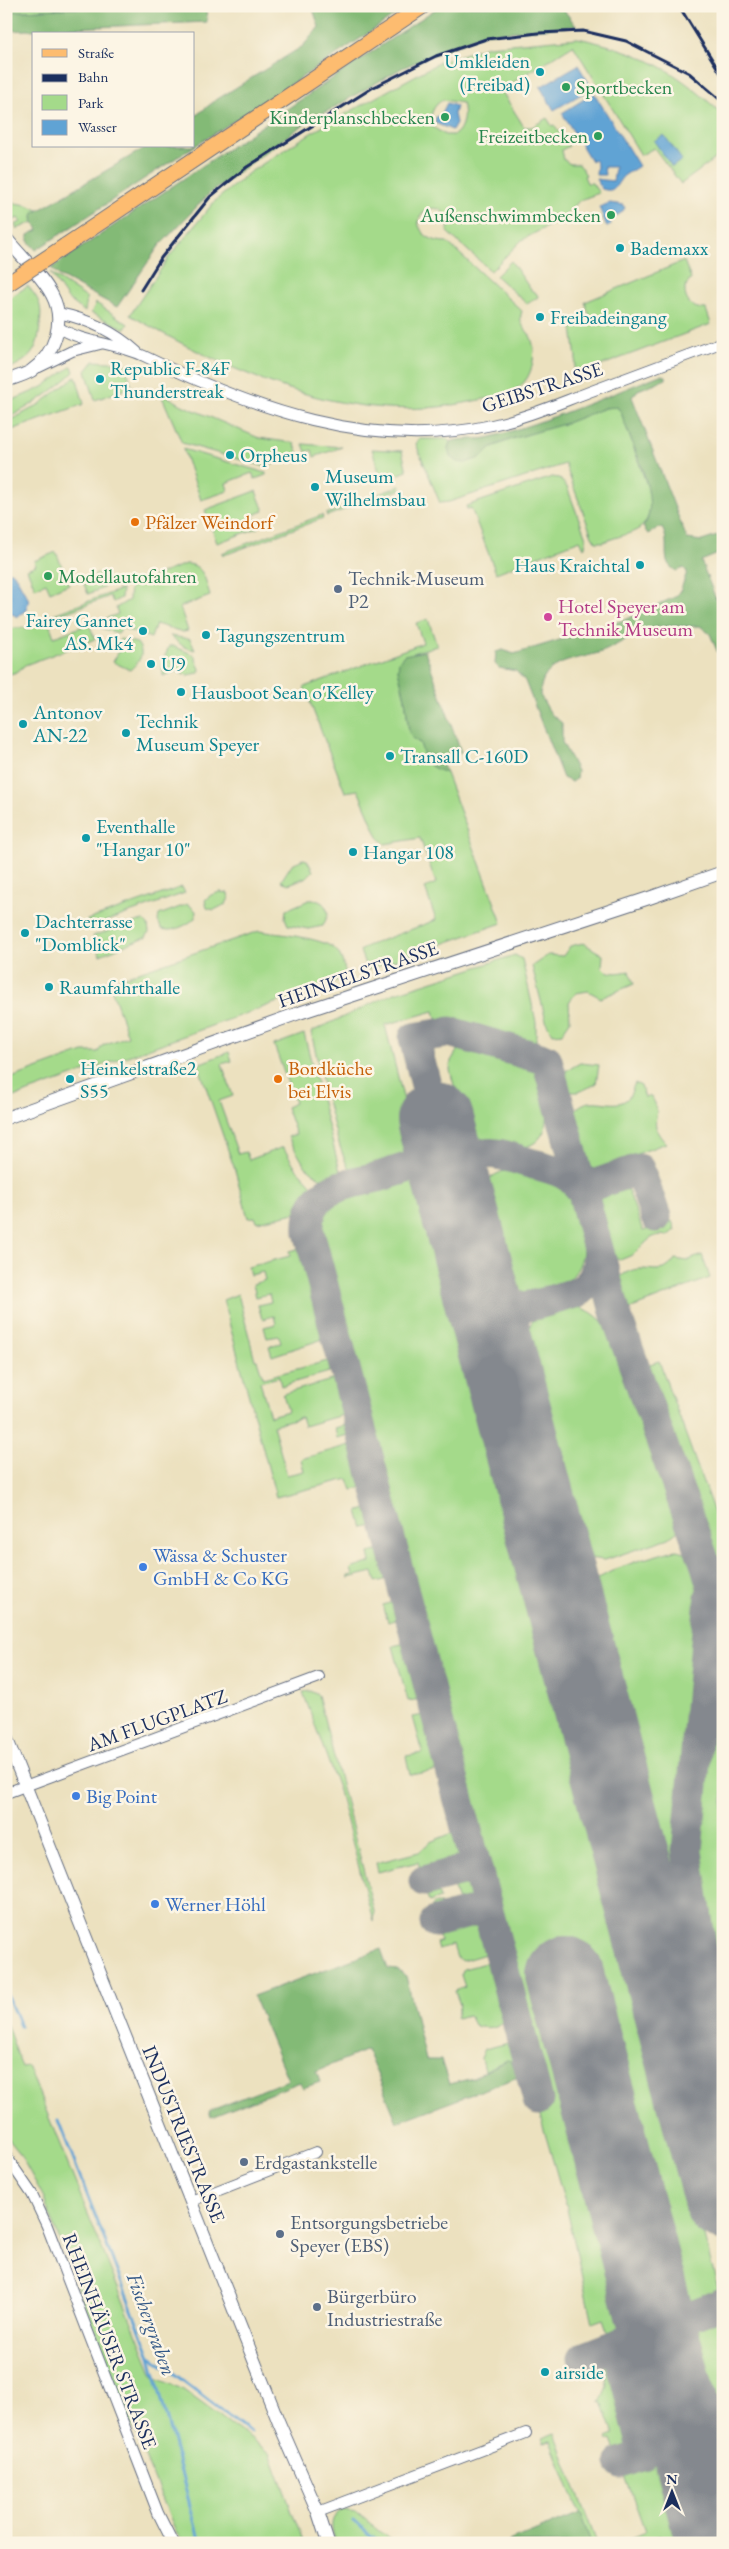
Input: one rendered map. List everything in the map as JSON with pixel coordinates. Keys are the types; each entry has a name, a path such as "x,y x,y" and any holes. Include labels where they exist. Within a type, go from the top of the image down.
{"main road":[{"path":"6,285 423,6"}],"street":[{"path":"6,238 44,282 52,295 58,313 58,327 51,350 31,371"},
{"name":"GEIBSTRASSE","path":"58,313 72,316 114,333 140,354"},
{"name":"GEIBSTRASSE","path":"58,327 75,337 104,343 140,354 241,398 309,421 372,432 451,431 491,425 533,414 723,342"},
{"path":"6,381 72,351 104,343"},
{"name":"HEINKELSTRASSE","path":"6,1118 299,1013 723,872"},
{"name":"AM FLUGPLATZ","path":"6,1793 319,1677"},
{"name":"INDUSTRIESTRASSE","path":"6,1738 279,2424 318,2512 328,2543"},
{"path":"190,2201 316,2152"},
{"name":"RHEINHÄUSER STRASSE","path":"6,2156 32,2194 47,2226 158,2513 173,2543"},
{"path":"318,2512 526,2433"}],"green space":[{"path":"6,6 112,6 6,12"},
{"path":"112,6 206,6 207,22 6,31 6,12"},
{"path":"312,6 408,6 195,146 195,116 216,100 303,46 319,27"},
{"path":"440,6 561,6 576,26 484,34 402,68 300,127 210,193 159,246 117,307 61,277 51,268"},
{"path":"578,38 601,43 639,56 673,74 706,99 723,115 723,153 681,184 654,148 641,155 573,45 501,90 524,127 532,127 547,118 552,126 554,125 569,146 562,150 564,160 570,164 579,164 586,175 584,176 587,183 592,183 599,193 580,200 563,218 522,240 491,271 447,232 450,223 441,210 433,208 427,210 418,221 424,234 437,241 447,242 522,311 521,321 529,334 534,351 531,371 525,381 515,390 496,397 428,408 384,408 339,402 296,391 253,376 211,358 130,315 169,257 215,201 250,172 311,133 440,62 488,46","holes":["443,100 462,103 462,125 454,135 445,135 430,125 433,110 437,104"]},
{"path":"145,148 191,148 36,250 28,241 28,235 38,230 32,218 34,213"},
{"path":"9,202 27,205 40,211 32,218 33,222 17,229 15,225 21,222 18,218 12,221 6,212 6,204"},
{"path":"511,261 531,290 537,294 538,297 527,304 496,276"},
{"path":"684,261 691,279 685,287 686,297 693,306 706,309 711,324 573,376 576,358 572,328 591,320 585,302"},
{"path":"50,273 87,298 85,312 68,299"},
{"path":"28,286 36,296 41,309 37,343 35,349 27,358 6,370 6,300"},
{"path":"96,303 128,324 125,329 91,313"},
{"path":"94,361 125,363 132,387 95,400 86,371"},
{"path":"72,366 74,372 58,386 6,419 6,403 43,387"},
{"path":"660,375 666,376 666,379 638,390 632,397 687,539 702,541 723,534 723,552 701,561 723,617 723,665 710,634 700,626 673,626 646,630 604,651 554,667 542,683 540,695 551,714 562,723 562,742 577,771 576,779 572,782 563,778 525,681 516,671 499,668 495,664 496,652 503,650 514,654 624,620 675,597 680,592 687,572 684,568 677,571 671,568 668,563 665,534 662,528 658,528 648,534 643,527 648,516 650,502 647,487 621,412 617,407 605,408 564,424 512,439 492,447 480,458 465,463 457,462 450,457 448,448 450,442 486,438 534,424"},
{"path":"76,376 84,404 6,432 6,423 40,404"},
{"path":"160,392 182,405 259,438 294,443 299,454 266,467 182,443"},
{"path":"612,406 617,407 621,412 650,494 650,507 648,517 639,528 603,542 596,542 592,536 565,464 449,502 440,503 416,444 419,439 447,439 450,442 448,448 486,453 492,447 512,439"},
{"path":"303,444 342,447 314,457 312,450 306,452"},
{"path":"183,449 266,473 266,475 255,479 252,473 226,483 228,491 201,500"},
{"path":"372,449 402,451 407,471 382,481"},
{"path":"552,477 559,478 567,487 586,538 585,547 580,540 496,573 471,508 467,509 466,506"},
{"path":"400,486 401,489 327,516 326,514"},
{"path":"256,491 264,511 253,515 258,528 217,543 205,510"},
{"path":"322,515 323,518 230,553 223,555 222,553"},
{"name":"Modellautofahren","path":"56,552 69,584 50,592 46,583 35,588 27,569 36,565 34,561"},
{"path":"186,564 197,567 200,570 210,596 180,607 188,631 183,632 156,624 151,638 122,628 118,633 101,628 96,622 118,614 116,608 129,600 130,585"},
{"path":"98,573 104,577 106,584 103,588 88,594 84,584"},
{"path":"122,589 121,598 113,602 110,596 48,619 48,616"},
{"path":"428,619 437,646 415,652 398,670 405,698 409,732 413,739 420,743 430,761 446,773 502,923 367,970 360,951 367,946 436,920 425,888 436,883 420,838 385,844 378,837 358,790 345,792 304,687 423,643 416,623"},
{"path":"48,620 54,637 89,624 95,639 25,665 17,672 6,675 6,648 10,637 6,631 15,628 28,628"},
{"path":"170,636 190,639 195,650 184,647"},
{"path":"120,639 137,643 140,647 139,661 130,670 113,662 118,653"},
{"path":"169,646 194,655 200,669 199,673 188,675 175,672 163,676 162,664"},
{"path":"425,651 461,752 441,760 446,773 427,763 420,743 413,739 409,732 405,698 398,670 399,661 404,655"},
{"path":"303,859 307,860 313,871 307,877 289,884 281,881 292,864"},
{"path":"182,887 185,893 90,927 87,920"},
{"path":"220,892 228,893 229,898 226,904 214,910 207,908 205,900 211,895"},
{"path":"309,900 320,901 326,908 328,915 323,926 308,929 288,925 285,918 286,910"},
{"path":"188,904 196,911 195,918 184,926 174,929 165,930 161,928 158,921 159,915"},
{"path":"144,921 148,925 149,932 146,937 100,955 93,936"},
{"path":"259,931 310,939 328,945 335,949 339,955 347,977 6,1100 6,1080 83,1052 98,1052 103,1045 128,1036 109,982"},
{"path":"583,943 603,955 602,967 604,970 614,973 629,971 634,984 601,998 588,991 576,993 569,1002 570,1021 562,1033 553,1034 547,1024 532,966 548,955 563,956 570,946"},
{"path":"515,955 522,959 536,1022 536,1041 527,1045 520,1044 437,1022 434,1011 385,1025 416,1149 411,1158 398,1165 372,1172 352,1173 346,1164 334,1128 311,1032 392,994"},
{"path":"304,1034 340,1171 331,1183 326,1183 305,1166 288,1137 296,1134 286,1107 295,1103 274,1045"},
{"path":"467,1047 482,1048 517,1058 531,1066 539,1075 546,1093 548,1116 542,1135 536,1142 516,1148 503,1146 480,1138 467,1126 463,1120 450,1070 451,1061 457,1051"},
{"path":"229,1052 232,1061 222,1064 233,1096 219,1101 238,1154 246,1152 249,1160 283,1147 296,1168 313,1186 314,1192 303,1211 257,1222 255,1217 248,1218 235,1170 198,1064"},
{"path":"580,1063 599,1065 596,1084 579,1092 567,1092 563,1087 562,1073"},
{"path":"635,1083 641,1086 645,1098 651,1096 657,1111 656,1128 666,1143 629,1157 612,1170 598,1173 584,1161 572,1116 577,1108 584,1104 591,1102 620,1103 626,1100 631,1094"},
{"path":"516,1170 545,1180 558,1187 571,1201 578,1215 583,1241 579,1267 564,1284 552,1289 539,1292 524,1292 504,1277 483,1191 488,1181 496,1174"},
{"path":"412,1175 420,1176 426,1184 718,2289 718,2294 712,2299 614,2337 607,2330 603,2319 592,2323 567,2209 538,2109 547,2106 315,1234 315,1224 321,1207 337,1195 363,1186"},
{"path":"616,1188 628,1190 643,1231 672,1221 675,1230 667,1236 653,1237 635,1253 620,1260 608,1255 597,1204 604,1193"},
{"path":"305,1247 329,1337 272,1356 269,1346 281,1343 279,1336 267,1338 264,1327 276,1324 274,1316 262,1319 258,1305 271,1302 269,1294 256,1297 253,1284 265,1280 263,1272 250,1275 248,1267 290,1256 289,1251"},
{"path":"702,1255 710,1278 624,1311 615,1282 624,1274 633,1270 662,1269 669,1266 675,1259 687,1261"},
{"path":"238,1294 255,1360 257,1360 263,1378 335,1359 336,1370 281,1386 279,1377 260,1382 270,1416 288,1411 283,1394 335,1379 341,1381 349,1413 304,1426 301,1417 273,1425 287,1475 304,1471 301,1459 357,1443 369,1486 352,1490 348,1479 276,1497 223,1300"},
{"path":"566,1306 574,1306 592,1313 611,1333 678,1519 678,1531 669,1538 605,1560 588,1558 576,1549 523,1346 529,1328 536,1317 548,1311"},
{"path":"659,1361 716,1518 723,1524 723,1589 644,1366"},
{"path":"352,1423 355,1433 337,1438 335,1428"},
{"path":"374,1508 379,1525 363,1528 358,1511"},
{"path":"385,1549 392,1578 376,1582 373,1572 348,1578 348,1576 353,1575 351,1569 371,1562 369,1553"},
{"path":"675,1550 684,1552 695,1564 700,1584 702,1612 680,1847 694,1974 690,1976 588,1591 592,1584 600,1577 612,1571 640,1560"},
{"path":"399,1601 404,1618 388,1622 383,1605"},
{"path":"410,1642 423,1692 421,1699 408,1701 393,1646"},
{"path":"723,1670 723,1978 700,1896 695,1844 710,1684 714,1671"},
{"path":"310,1691 318,1695 374,1911 373,1921 339,1791 303,1692"},
{"path":"424,1715 431,1722 442,1765 439,1770 410,1775 406,1756 423,1753 413,1717"},
{"path":"455,1832 461,1834 467,1858 463,1865 422,1875 418,1862 378,1872 376,1863 419,1852 430,1842"},
{"path":"464,1877 473,1880 478,1899 474,1904 460,1908 452,1882"},
{"path":"436,1885 440,1898 429,1902 425,1888"},
{"path":"435,1903 439,1903 443,1909 439,1915 435,1915 431,1911 431,1907"},
{"path":"479,1919 484,1921 492,1952 462,1961 457,1958 453,1945 438,1949 436,1943 440,1941 437,1929"},
{"path":"381,1949 388,1969 397,1970 406,1976 426,2060 441,2060 449,2084 473,2078 507,2060 511,2061 518,2077 397,2122 367,2050 316,2071 320,2082 303,2088 300,2082 211,2117 209,2111 288,2080 253,1996"},
{"path":"494,1961 507,2005 504,2020 500,2024 485,2028 474,2025 469,2015 456,2018 460,2005 455,1991 465,1987 461,1975 463,1969"},
{"path":"6,2023 22,2067 28,2066 154,2377 182,2389 270,2453 304,2543 184,2543 177,2534 120,2397 42,2194 18,2151 6,2136"},
{"path":"516,2041 534,2110 531,2112 513,2064 502,2062 484,2071 481,2058 485,2049"},
{"path":"715,2312 723,2314 723,2543 664,2543 661,2535 639,2543 618,2543 645,2532 612,2439 608,2440 607,2437 614,2434 602,2402 600,2403 607,2386 605,2366 617,2360 626,2392 632,2391 626,2360 628,2349"},
{"path":"555,2434 597,2543 591,2543 551,2441 543,2443 542,2439"},
{"path":"343,2510 356,2512 395,2543 336,2543 332,2524 335,2516"},
{"path":"580,2513 591,2543 507,2543"},
{"path":"661,2534 664,2543 639,2543"}],"water":[{"name":"Sportbecken","path":"578,65 592,88 554,110 540,87"},
{"name":"Freizeitbecken","path":"594,93 639,166 625,175 611,190 602,189 596,179 613,181 615,167 604,167 605,175 596,175 597,165 594,159 591,161 562,113"},
{"name":"Kinderplanschbecken","path":"447,103 456,106 454,114 456,123 452,130 435,123 436,117 441,115"},
{"path":"664,135 682,160 672,167 654,141"},
{"name":"Außenschwimmbecken","path":"610,203 623,205 625,208 610,220 611,225 607,227 599,207"},
{"path":"6,571 14,573 29,600 26,610 17,617 6,610"}],"waterway":[{"name":"Fischergraben","path":"6,1993 20,2026"},
{"name":"Fischergraben","path":"58,2120 150,2356 200,2543"},
{"path":"151,2356 251,2433"},
{"path":"353,2521 382,2543"}],"taxiway":[{"path":"435,1120 414,1038 450,1032 547,1060 616,1315 706,1566 723,1624"},
{"path":"456,1199 458,1181 466,1166 471,1160 487,1154 504,1155 552,1169 573,1180 584,1194"},
{"path":"452,1184 446,1171 431,1163 341,1186 321,1197 314,1206 310,1217 309,1232 538,2100"},
{"path":"582,1189 639,1169 656,1217"},
{"path":"477,1279 487,1293 498,1302 509,1306 534,1305 582,1290 596,1272 598,1254"},
{"path":"495,1346 501,1323 518,1308"},
{"path":"691,2081 693,2052 706,2019 709,1998 687,1851 710,1597"},
{"path":"424,1881 476,1867"},
{"path":"435,1922 487,1908"},
{"path":"664,1983 673,2001 684,2014 700,2022 720,2024"},
{"path":"583,2358 723,2303"},
{"path":"617,2345 643,2448 641,2456 621,2463"}],"runway":[{"path":"435,1120 723,2202"},
{"path":"565,1975 715,2543"}],"railway":[{"path":"679,6 723,77"},
{"path":"141,290 161,258 210,197 247,167 372,88 436,56 486,39 538,33 583,31 626,41 689,73 723,102"}],"place":[{"name":"Umkleiden (Freibad)","path":"540,72"},
{"name":"Sportbecken","path":"566,87"},
{"name":"Kinderplanschbecken","path":"445,117"},
{"name":"Freizeitbecken","path":"598,136"},
{"name":"Außenschwimmbecken","path":"611,215"},
{"name":"Bademaxx","path":"620,248"},
{"name":"Freibadeingang","path":"540,317"},
{"name":"Republic F-84F Thunderstreak","path":"100,379"},
{"name":"Orpheus","path":"230,455"},
{"name":"Museum Wilhelmsbau","path":"315,487"},
{"name":"Pfälzer Weindorf","path":"135,522"},
{"name":"Haus Kraichtal","path":"640,565"},
{"name":"Modellautofahren","path":"48,576"},
{"name":"Technik-Museum P2","path":"338,589"},
{"name":"Hotel Speyer am Technik Museum","path":"548,617"},
{"name":"Fairey Gannet AS. Mk4","path":"143,631"},
{"name":"Tagungszentrum","path":"206,635"},
{"name":"U9","path":"151,664"},
{"name":"Hausboot Sean o'Kelley","path":"181,692"},
{"name":"Antonov AN-22","path":"23,724"},
{"name":"Technik Museum Speyer","path":"126,733"},
{"name":"Transall C-160D","path":"390,756"},
{"name":"Eventhalle \"Hangar 10\"","path":"86,838"},
{"name":"Hangar 108","path":"353,852"},
{"name":"Dachterrasse \"Domblick\"","path":"25,933"},
{"name":"Raumfahrthalle","path":"49,987"},
{"name":"Heinkelstraße2 S55","path":"70,1079"},
{"name":"Bordküche bei Elvis","path":"278,1079"},
{"name":"Wässa & Schuster GmbH & Co KG","path":"143,1567"},
{"name":"Big Point","path":"76,1796"},
{"name":"Werner Höhl","path":"155,1904"},
{"name":"Erdgastankstelle","path":"244,2162"},
{"name":"Entsorgungsbetriebe Speyer (EBS)","path":"280,2234"},
{"name":"Bürgerbüro Industriestraße","path":"317,2307"},
{"name":"airside","path":"545,2372"}]}
